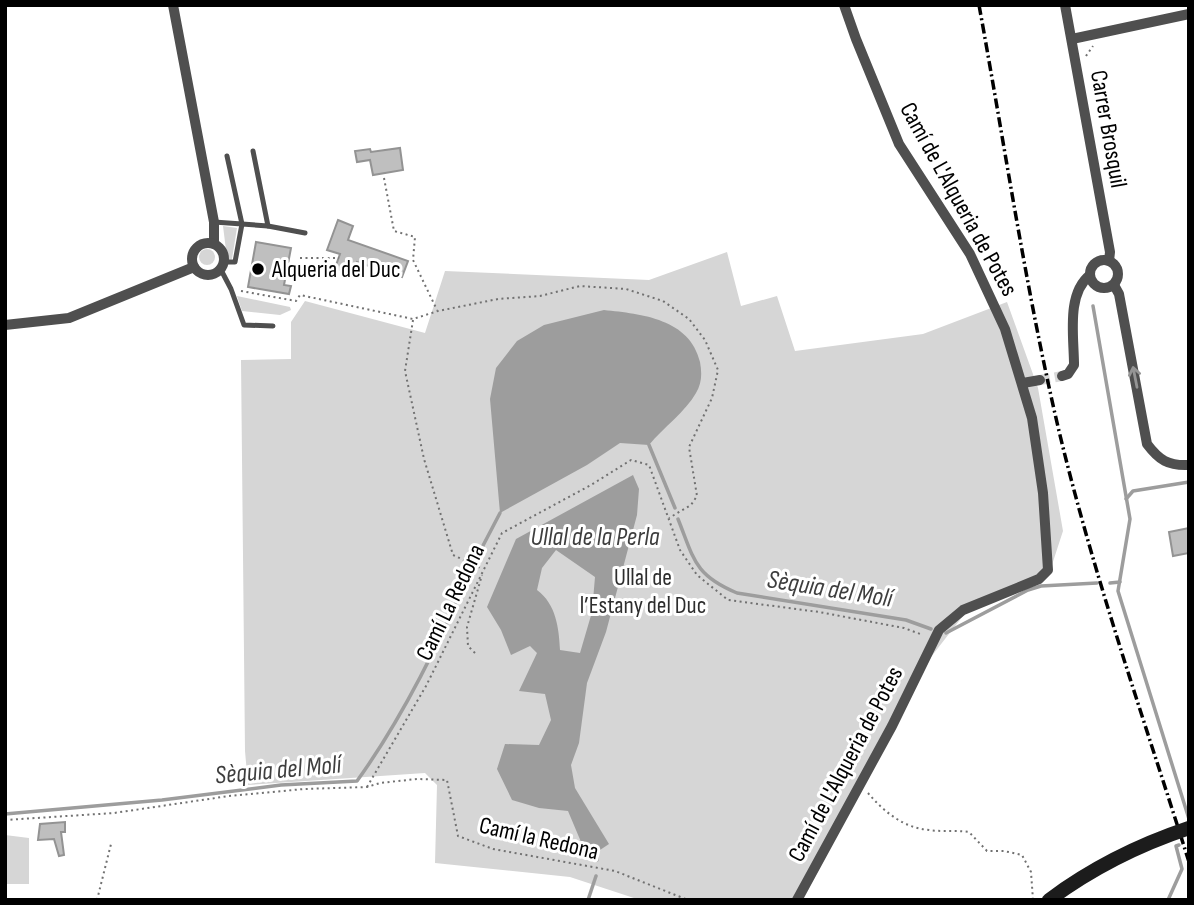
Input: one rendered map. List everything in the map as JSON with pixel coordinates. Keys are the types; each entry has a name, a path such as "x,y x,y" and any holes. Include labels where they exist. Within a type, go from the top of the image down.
{"main road":[{"path":"1049,900 1103,864 1155,839 1189,828"}],"street":[{"path":"173,5 214,222 214,244"},
{"name":"Camí de L'Alqueria de Potes","path":"797,900 892,726 934,638 945,624 963,610 1039,579 1048,570 1043,494 1035,433 1023,383 1005,329 970,254 900,144 844,5"},
{"name":"Carrer Brosquil","path":"1065,5 1110,252 1109,261"},
{"path":"1072,39 1189,14"},
{"path":"204,243 214,244 222,251 222,265 207,274 194,267 192,257 196,248 204,243"},
{"path":"1114,285 1100,288 1093,283 1091,269 1097,262 1109,261 1118,271 1114,285 1119,294 1147,444 1157,457 1172,466 1189,465"},
{"path":"5,326 69,318 194,267"},
{"path":"1062,376 1068,374 1074,365 1074,303 1080,286 1090,275"},
{"path":"1023,383 1040,380"}],"lane":[{"path":"253,151 268,226"},
{"path":"227,156 242,224 235,262 222,265 244,325 274,326"},
{"path":"214,222 268,226 305,233"}],"path":[{"path":"384,178 394,231 415,237 413,260 438,311"},
{"path":"300,258 338,258"},
{"path":"231,289 296,301 300,295 413,319 498,299 540,296 580,286 626,289 663,301 689,319 705,340 718,370 712,398 689,447 697,496 691,505 668,519"},
{"path":"413,319 405,371 424,459 453,555 483,569 467,627 468,646 475,653"},
{"name":"Camí La Redona","path":"367,788 426,686 502,533 631,460 649,466 680,550 697,575 728,600 863,620 904,628 934,638"},
{"name":"Camí la Redona","path":"5,820 114,813 229,796 304,789 367,788 380,783 417,779 447,780 458,836 494,849 615,871 688,900"},
{"path":"862,781 874,800 895,819 930,830 969,832 986,852 1004,851 1021,855 1031,872 1033,900"},
{"path":"97,900 111,844"}],"green space":[{"path":"223,226 237,228 232,259 229,260 227,258"},
{"path":"207,249 213,251 213,263 207,265 201,263 199,257 201,251"},
{"name":"Ullal de l’Estany del Duc","path":"727,252 741,306 777,296 795,351 923,334 1007,302 1038,388 1063,531 1049,574 966,612 931,657 803,900 640,900 570,877 435,863 437,785 425,773 248,785 245,751 241,360 291,359 291,322 305,301 425,333 445,271 649,280"},
{"path":"237,296 290,307 291,310 280,315 242,311"},
{"path":"5,835 29,838 29,884 5,884"}],"water":[{"path":"604,310 662,321 686,336 695,348 700,362 701,378 698,389 692,400 649,445 620,443 587,465 500,513 490,399 496,368 517,341 544,325"},
{"name":"Ullal de la Perla","path":"633,475 639,489 637,515 606,632 587,683 579,743 571,765 575,788 609,844 597,852 584,849 568,811 539,808 512,800 497,769 505,744 539,745 551,720 545,694 519,691 537,653 530,646 511,655 501,630 487,607 516,539","holes":["556,550 595,577 592,612 580,653 560,650 552,609 537,590 542,568"]}],"building":[{"path":"400,148 403,170 373,175 370,160 357,162 355,151"},
{"path":"338,220 353,226 348,240 408,261 402,277 357,262 353,275 335,268 340,254 327,250"},
{"name":"Alqueria del Duc","path":"256,242 291,248 284,285 291,286 289,294 248,287"},
{"path":"1189,528 1189,553 1173,556 1169,532"},
{"path":"65,822 65,832 61,832 64,855 59,856 54,839 38,840 40,824"}],"waterway":[{"path":"1093,306 1130,519 1118,591 1189,819"},
{"name":"Sèquia del Molí","path":"649,445 675,508"},
{"path":"1126,499 1133,491 1189,482"},
{"name":"Sèquia del Molí","path":"476,559 500,513"},
{"name":"Sèquia del Molí","path":"678,519 697,564 712,579 737,593 906,620 931,629"},
{"name":"Sèquia del Molí","path":"5,814 162,800 281,785 357,781 420,678 471,569"},
{"name":"Sèquia del Molí","path":"1110,583 1120,582"},
{"name":"Sèquia del Molí","path":"946,633 1028,590 1041,586 1097,583"},
{"path":"1168,900 1182,869 1176,846 1179,845"},
{"path":"597,852 597,860"},
{"path":"588,900 596,876"}],"tunnel":[{"path":"1040,380 1062,376"}],"railway":[{"path":"979,5 1026,272 1059,431 1104,594 1189,862"}],"place":[{"name":"Alqueria del Duc","path":"258,269"}]}
